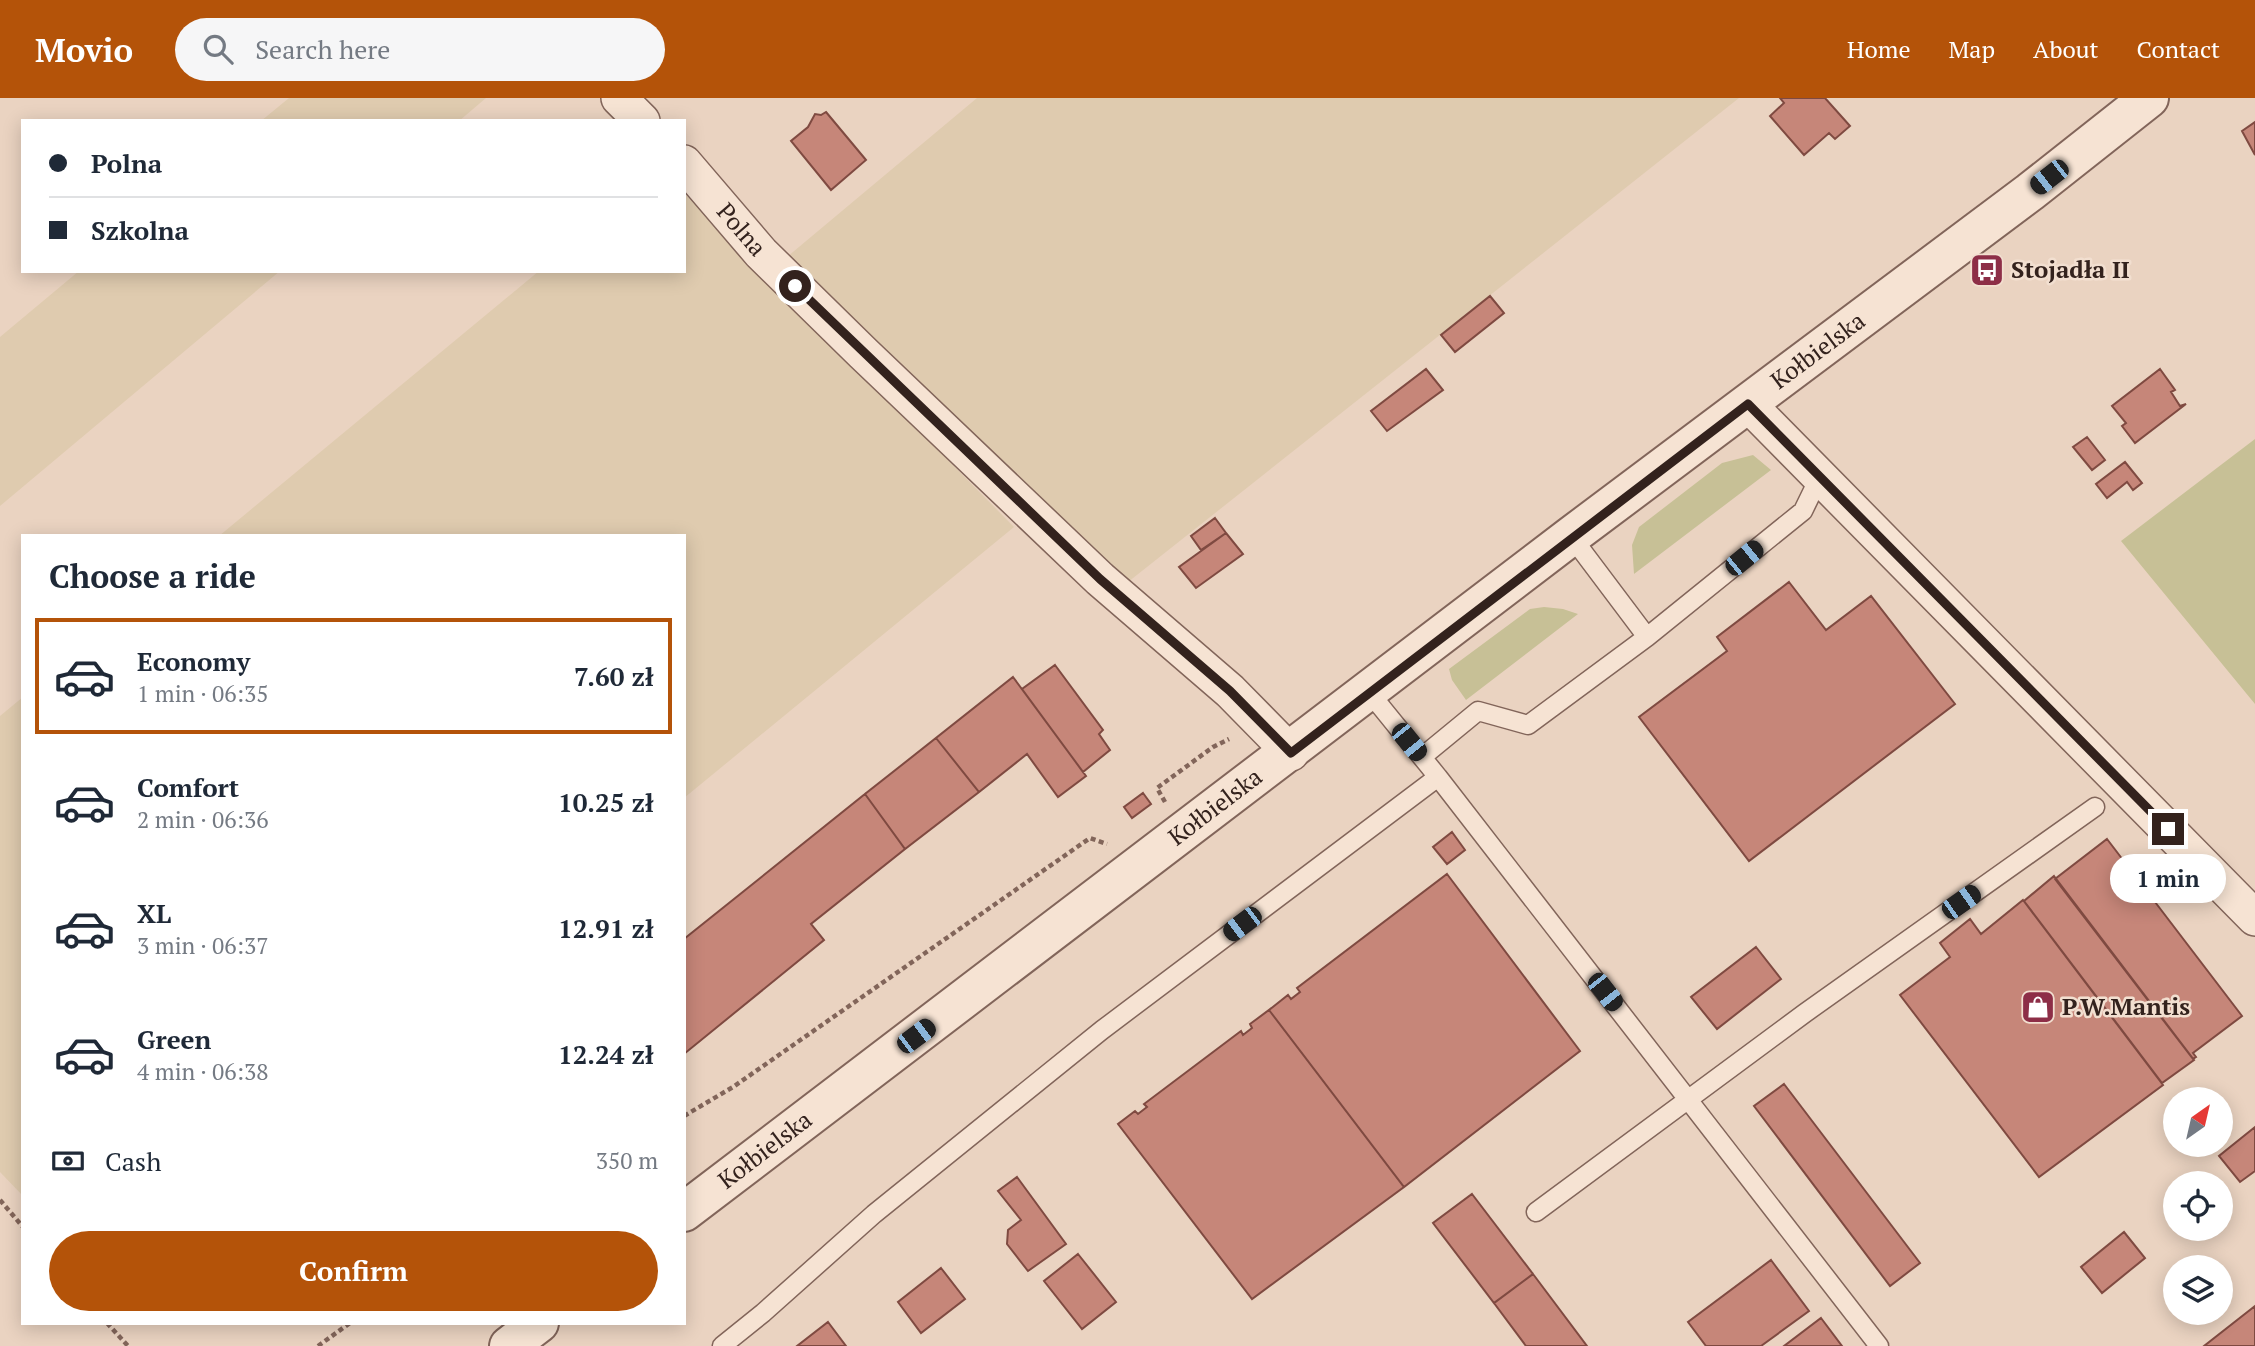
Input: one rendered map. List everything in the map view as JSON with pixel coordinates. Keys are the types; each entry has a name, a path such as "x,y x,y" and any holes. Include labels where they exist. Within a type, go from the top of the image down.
{"street":[{"path":"619,98 640,119"},
{"name":"Kołbielska","path":"686,1210 2149,98"},
{"name":"Polna","path":"686,165 761,253 863,353 1100,579 1230,691 1291,753"},
{"path":"1748,404 2251,907"},
{"path":"509,1346 536,1325"}],"lane":[{"path":"1422,757 1478,711 1528,725 1647,637 1802,511 1820,476"},
{"path":"1571,536 1647,637"},
{"path":"1369,692 1438,777 1879,1346"},
{"path":"722,1346 773,1305 874,1214 1091,1038 1438,777"},
{"path":"1536,1212 1688,1099 2095,807"}],"path":[{"path":"686,1115 733,1087 1090,838 1116,848 1139,868"},
{"path":"0,1200 21,1225"},
{"path":"109,1325 128,1346"},
{"path":"318,1346 347,1325"}],"shaded area":[{"path":"289,98 486,98 461,119 263,119"},
{"path":"977,98 1739,98 1123,586 787,257"},
{"path":"686,195 1014,527 686,796 686,534 221,534 537,273 686,273"},
{"path":"77,273 278,273 0,506 0,337"},
{"path":"2255,439 2255,704 2121,541"},
{"path":"1753,455 1771,470 1634,574 1632,545 1639,527 1722,463"},
{"path":"1544,607 1578,614 1466,700 1452,680 1449,669 1530,609"},
{"path":"21,699 21,1194 0,1172 0,716"}],"building":[{"path":"1780,98 1825,98 1850,126 1835,139 1829,133 1804,155 1770,116 1784,103"},
{"path":"826,112 866,160 831,190 791,141 808,127 815,114"},
{"path":"2255,122 2255,155 2242,131"},
{"path":"1490,296 1504,313 1455,352 1441,335"},
{"path":"1426,369 1443,390 1387,431 1371,411"},
{"path":"2160,369 2175,390 2171,392 2180,406 2186,404 2135,443 2122,426 2126,423 2112,406"},
{"path":"2087,437 2105,460 2092,470 2073,447"},
{"path":"2125,462 2142,483 2133,490 2127,482 2107,498 2096,484"},
{"path":"1215,518 1226,533 1201,550 1191,536"},
{"path":"1226,533 1243,554 1196,588 1179,567"},
{"path":"1789,582 1826,630 1871,596 1955,704 1749,861 1639,717 1727,651 1717,637"},
{"path":"1055,665 1103,730 1099,734 1110,750 1083,772 1022,689"},
{"path":"1013,677 1086,776 1058,797 1027,754 979,792 936,738"},
{"path":"936,738 979,792 905,849 865,794"},
{"path":"1143,793 1151,804 1132,818 1124,807"},
{"path":"865,794 905,849 811,924 824,940 686,1052 686,937"},
{"path":"1452,832 1465,850 1447,864 1433,847"},
{"path":"2107,839 2242,1016 2193,1053 2196,1057 2193,1059 2055,879"},
{"path":"1447,874 1580,1051 1404,1187 1269,1010 1288,995 1291,999 1300,992 1297,988"},
{"path":"2054,876 2194,1060 2162,1083 2024,901"},
{"path":"2023,900 2163,1085 2039,1177 1900,995 1950,957 1940,943 1970,919 1981,934"},
{"path":"1756,947 1781,979 1717,1029 1691,997"},
{"path":"1269,1010 1404,1187 1252,1299 1118,1124 1135,1111 1138,1114 1147,1107 1144,1104 1241,1031 1243,1035 1252,1028 1250,1024"},
{"path":"1784,1084 1920,1263 1890,1286 1754,1106"},
{"path":"2255,1127 2255,1171 2240,1182 2220,1157 2233,1157 2233,1145"},
{"path":"1017,1177 1066,1244 1028,1271 1007,1244 1008,1230 1021,1220 998,1191"},
{"path":"1472,1194 1533,1274 1494,1303 1433,1223"},
{"path":"2124,1232 2145,1258 2102,1293 2081,1267"},
{"path":"1078,1254 1116,1302 1082,1329 1044,1281"},
{"path":"1771,1260 1809,1311 1761,1346 1706,1346 1688,1322"},
{"path":"941,1268 965,1299 921,1333 898,1302"},
{"path":"1533,1274 1587,1346 1526,1346 1494,1303"},
{"path":"2255,1306 2255,1346 2204,1346 2233,1325"},
{"path":"1821,1318 1842,1346 1784,1346"},
{"path":"828,1322 846,1346 797,1346"}],"place":[{"name":"Stojadła II","path":"1987,270"},
{"name":"P.W.Mantis","path":"2038,1007"}],"route":[{"path":"795,286 1100,579 1230,691 1291,753 1571,536 1748,404 2168,829"}]}
